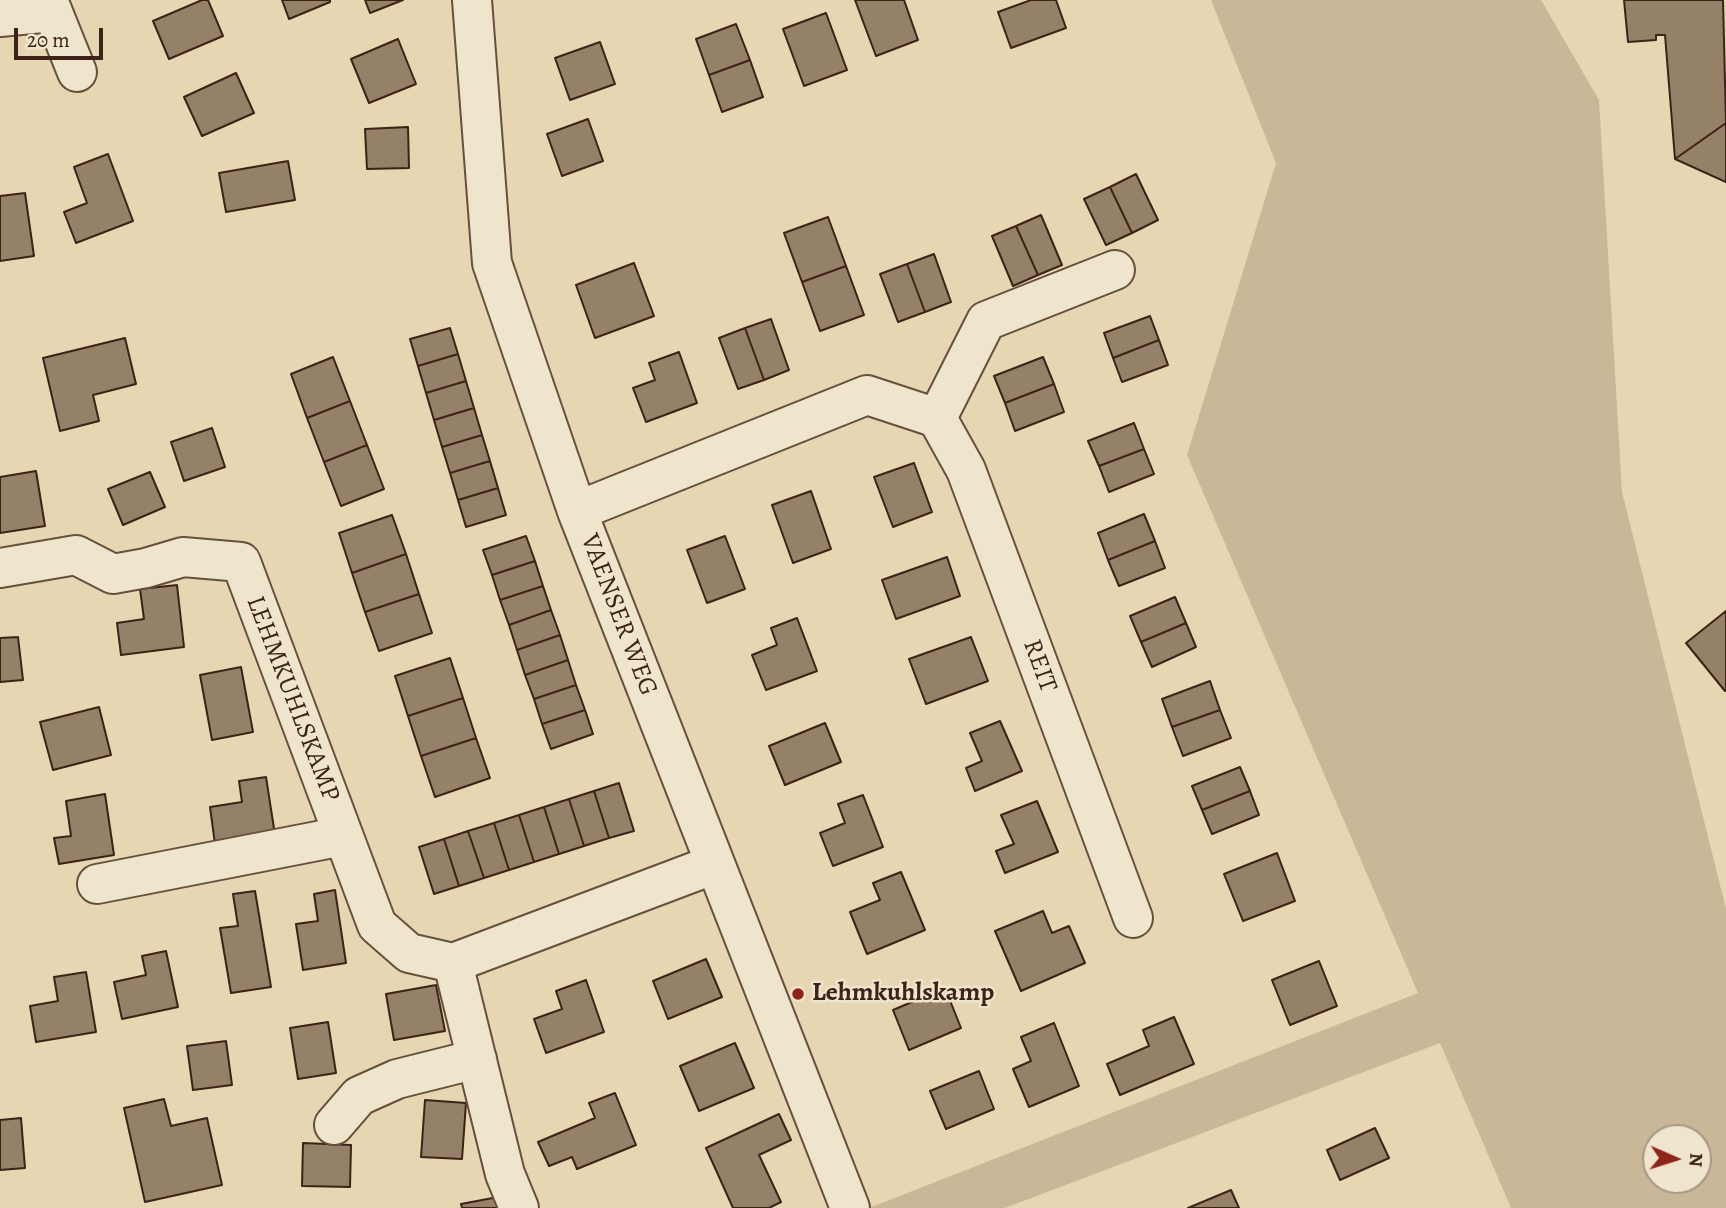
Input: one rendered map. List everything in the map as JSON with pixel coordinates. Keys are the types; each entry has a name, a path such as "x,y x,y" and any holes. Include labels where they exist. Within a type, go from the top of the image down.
{"street":[{"name":"VAENSER WEG","path":"472,0 492,263 578,511 850,1208"},
{"path":"0,16 50,6 77,72"},
{"path":"578,511 867,396 937,418 986,321 1115,270"},
{"name":"REIT","path":"937,418 967,470 1133,918"},
{"name":"LEHMKUHLSKAMP","path":"0,568 76,555 113,574 183,557 240,562 377,925 410,953 453,963"},
{"name":"LEHMKUHLSKAMP","path":"97,884 343,836"},
{"path":"519,1208 506,1174 453,963 715,864"},
{"path":"334,1125 359,1096 397,1079 477,1059"}],"shaded area":[{"path":"1211,0 1541,0 1599,100 1622,492 1726,909 1726,1208 1511,1208 1440,1043 1005,1208 869,1208 1418,993 1187,455 1276,163"}],"building":[{"path":"202,0 208,0 223,36 169,59 153,21"},
{"path":"282,0 330,0 330,2 289,19"},
{"path":"365,0 403,0 370,13"},
{"path":"855,0 904,0 918,40 876,56"},
{"path":"1031,0 1056,0 1066,28 1011,48 998,12"},
{"path":"1624,0 1723,0 1726,123 1675,159 1665,35 1656,35 1656,40 1628,42"},
{"path":"826,13 847,70 804,86 783,29"},
{"path":"736,24 750,60 709,75 696,39"},
{"path":"398,39 416,84 369,103 351,59"},
{"path":"600,42 615,84 570,100 555,58"},
{"path":"750,60 763,97 722,112 709,75"},
{"path":"236,73 254,113 202,136 184,97"},
{"path":"588,119 603,161 562,176 547,134"},
{"path":"1726,123 1726,182 1675,159"},
{"path":"408,127 409,168 367,169 365,129"},
{"path":"108,154 133,221 76,243 64,212 87,203 74,167"},
{"path":"288,161 295,200 226,212 219,173"},
{"path":"1136,174 1158,220 1132,233 1110,187"},
{"path":"1110,187 1132,233 1106,245 1084,199"},
{"path":"25,193 34,256 0,261 0,196"},
{"path":"1041,215 1062,265 1038,275 1016,226"},
{"path":"828,217 846,266 802,282 784,233"},
{"path":"1016,226 1038,275 1013,286 992,236"},
{"path":"934,254 951,302 925,312 907,264"},
{"path":"634,263 654,316 595,338 576,285"},
{"path":"907,264 925,312 898,322 880,274"},
{"path":"846,266 864,315 820,331 802,282"},
{"path":"1150,316 1159,340 1113,358 1104,333"},
{"path":"771,319 789,370 764,380 745,328"},
{"path":"450,328 458,354 418,366 410,339"},
{"path":"745,328 764,380 738,389 719,338"},
{"path":"125,338 136,384 93,395 99,421 60,431 43,358"},
{"path":"1159,340 1168,365 1122,382 1113,358"},
{"path":"679,352 697,403 646,422 633,388 655,380 649,363"},
{"path":"458,354 466,381 426,393 418,366"},
{"path":"333,357 350,401 307,418 291,374"},
{"path":"1043,357 1054,384 1005,403 994,376"},
{"path":"466,381 474,408 434,420 426,393"},
{"path":"1054,384 1064,412 1015,431 1005,403"},
{"path":"350,401 367,445 324,462 307,418"},
{"path":"474,408 482,435 442,447 434,420"},
{"path":"1134,423 1144,449 1099,466 1088,441"},
{"path":"212,428 225,467 184,481 171,442"},
{"path":"482,435 490,461 450,473 442,447"},
{"path":"367,445 384,489 341,506 324,462"},
{"path":"1144,449 1154,474 1109,492 1099,466"},
{"path":"490,461 498,488 458,500 450,473"},
{"path":"914,463 932,512 893,527 874,477"},
{"path":"36,471 45,526 0,533 0,477"},
{"path":"150,472 165,507 123,525 108,489"},
{"path":"498,488 506,515 466,527 458,500"},
{"path":"811,491 831,549 793,563 772,505"},
{"path":"1144,514 1155,541 1108,560 1098,533"},
{"path":"392,515 406,554 352,573 339,533"},
{"path":"526,536 535,561 492,575 483,550"},
{"path":"725,536 745,589 707,603 687,550"},
{"path":"1155,541 1165,568 1119,586 1108,560"},
{"path":"406,554 419,594 365,612 352,573"},
{"path":"947,557 960,596 896,619 882,580"},
{"path":"535,561 543,586 500,600 492,575"},
{"path":"177,585 184,647 121,655 117,623 144,619 140,589"},
{"path":"543,586 551,610 509,625 500,600"},
{"path":"419,594 432,633 379,651 365,612"},
{"path":"1175,597 1186,623 1141,642 1130,616"},
{"path":"551,610 560,635 517,650 509,625"},
{"path":"1726,611 1726,689 1725,691 1686,643"},
{"path":"797,618 817,671 766,690 752,655 777,645 771,628"},
{"path":"1186,623 1196,647 1152,667 1141,642"},
{"path":"560,635 568,660 525,675 517,650"},
{"path":"18,637 23,680 0,682 0,638"},
{"path":"971,637 988,681 926,704 909,659"},
{"path":"450,658 463,698 408,716 395,676"},
{"path":"568,660 576,685 534,699 525,675"},
{"path":"241,667 253,732 212,740 200,675"},
{"path":"1210,681 1220,710 1172,727 1162,699"},
{"path":"576,685 585,710 542,724 534,699"},
{"path":"463,698 476,738 421,756 408,716"},
{"path":"99,707 111,755 53,770 40,722"},
{"path":"585,710 593,734 551,749 542,724"},
{"path":"1220,710 1231,738 1183,756 1172,727"},
{"path":"1000,721 1022,771 975,791 966,768 982,761 970,733"},
{"path":"825,723 841,762 785,785 769,746"},
{"path":"476,738 490,778 435,797 421,756"},
{"path":"1240,767 1250,791 1202,810 1192,786"},
{"path":"266,777 275,835 215,844 210,807 242,802 239,781"},
{"path":"619,783 634,831 609,838 594,791"},
{"path":"594,791 609,838 584,846 569,799"},
{"path":"1250,791 1259,815 1212,834 1202,810"},
{"path":"105,794 114,855 59,864 54,838 71,836 66,801"},
{"path":"863,795 883,847 833,866 820,833 845,823 838,804"},
{"path":"569,799 584,846 559,854 544,807"},
{"path":"1037,801 1058,852 1005,873 996,851 1014,844 1001,815"},
{"path":"544,807 559,854 534,862 519,815"},
{"path":"519,815 534,862 509,870 494,823"},
{"path":"494,823 509,870 484,878 468,831"},
{"path":"468,831 484,878 459,886 444,839"},
{"path":"444,839 459,886 434,894 419,847"},
{"path":"1277,853 1295,901 1243,921 1224,874"},
{"path":"901,872 925,930 867,954 850,912 880,900 873,883"},
{"path":"335,890 346,963 303,970 296,924 318,921 314,894"},
{"path":"255,891 271,987 231,993 220,928 238,926 233,894"},
{"path":"1043,911 1052,933 1069,926 1085,963 1021,991 995,931"},
{"path":"166,951 178,1007 122,1019 114,982 146,975 142,956"},
{"path":"706,959 722,997 668,1019 653,981"},
{"path":"1319,961 1337,1006 1290,1025 1272,980"},
{"path":"86,972 96,1032 36,1042 30,1006 58,1001 54,977"},
{"path":"586,980 604,1032 546,1053 534,1019 562,1009 556,991"},
{"path":"436,985 445,1031 394,1040 386,994"},
{"path":"945,988 961,1028 909,1050 893,1010"},
{"path":"1174,1017 1194,1064 1120,1095 1107,1064 1149,1046 1143,1030"},
{"path":"328,1022 336,1073 298,1079 290,1028"},
{"path":"1054,1023 1079,1086 1029,1107 1013,1069 1031,1061 1021,1037"},
{"path":"226,1041 232,1085 193,1090 187,1046"},
{"path":"735,1043 754,1088 699,1111 680,1066"},
{"path":"979,1071 994,1109 946,1129 930,1091"},
{"path":"615,1093 636,1145 577,1169 572,1157 549,1166 538,1142 595,1118 589,1103"},
{"path":"164,1099 171,1126 207,1118 222,1185 145,1202 124,1108"},
{"path":"425,1100 466,1103 462,1159 421,1157"},
{"path":"779,1114 791,1140 759,1155 781,1202 769,1208 733,1208 706,1148"},
{"path":"21,1118 25,1168 0,1170 0,1120"},
{"path":"1375,1128 1389,1158 1340,1180 1327,1150"},
{"path":"303,1143 351,1145 350,1187 302,1186"},
{"path":"1231,1190 1239,1208 1188,1208"},
{"path":"498,1197 500,1208 462,1208 461,1204"}],"place":[{"name":"Lehmkuhlskamp","path":"798,994"}]}
